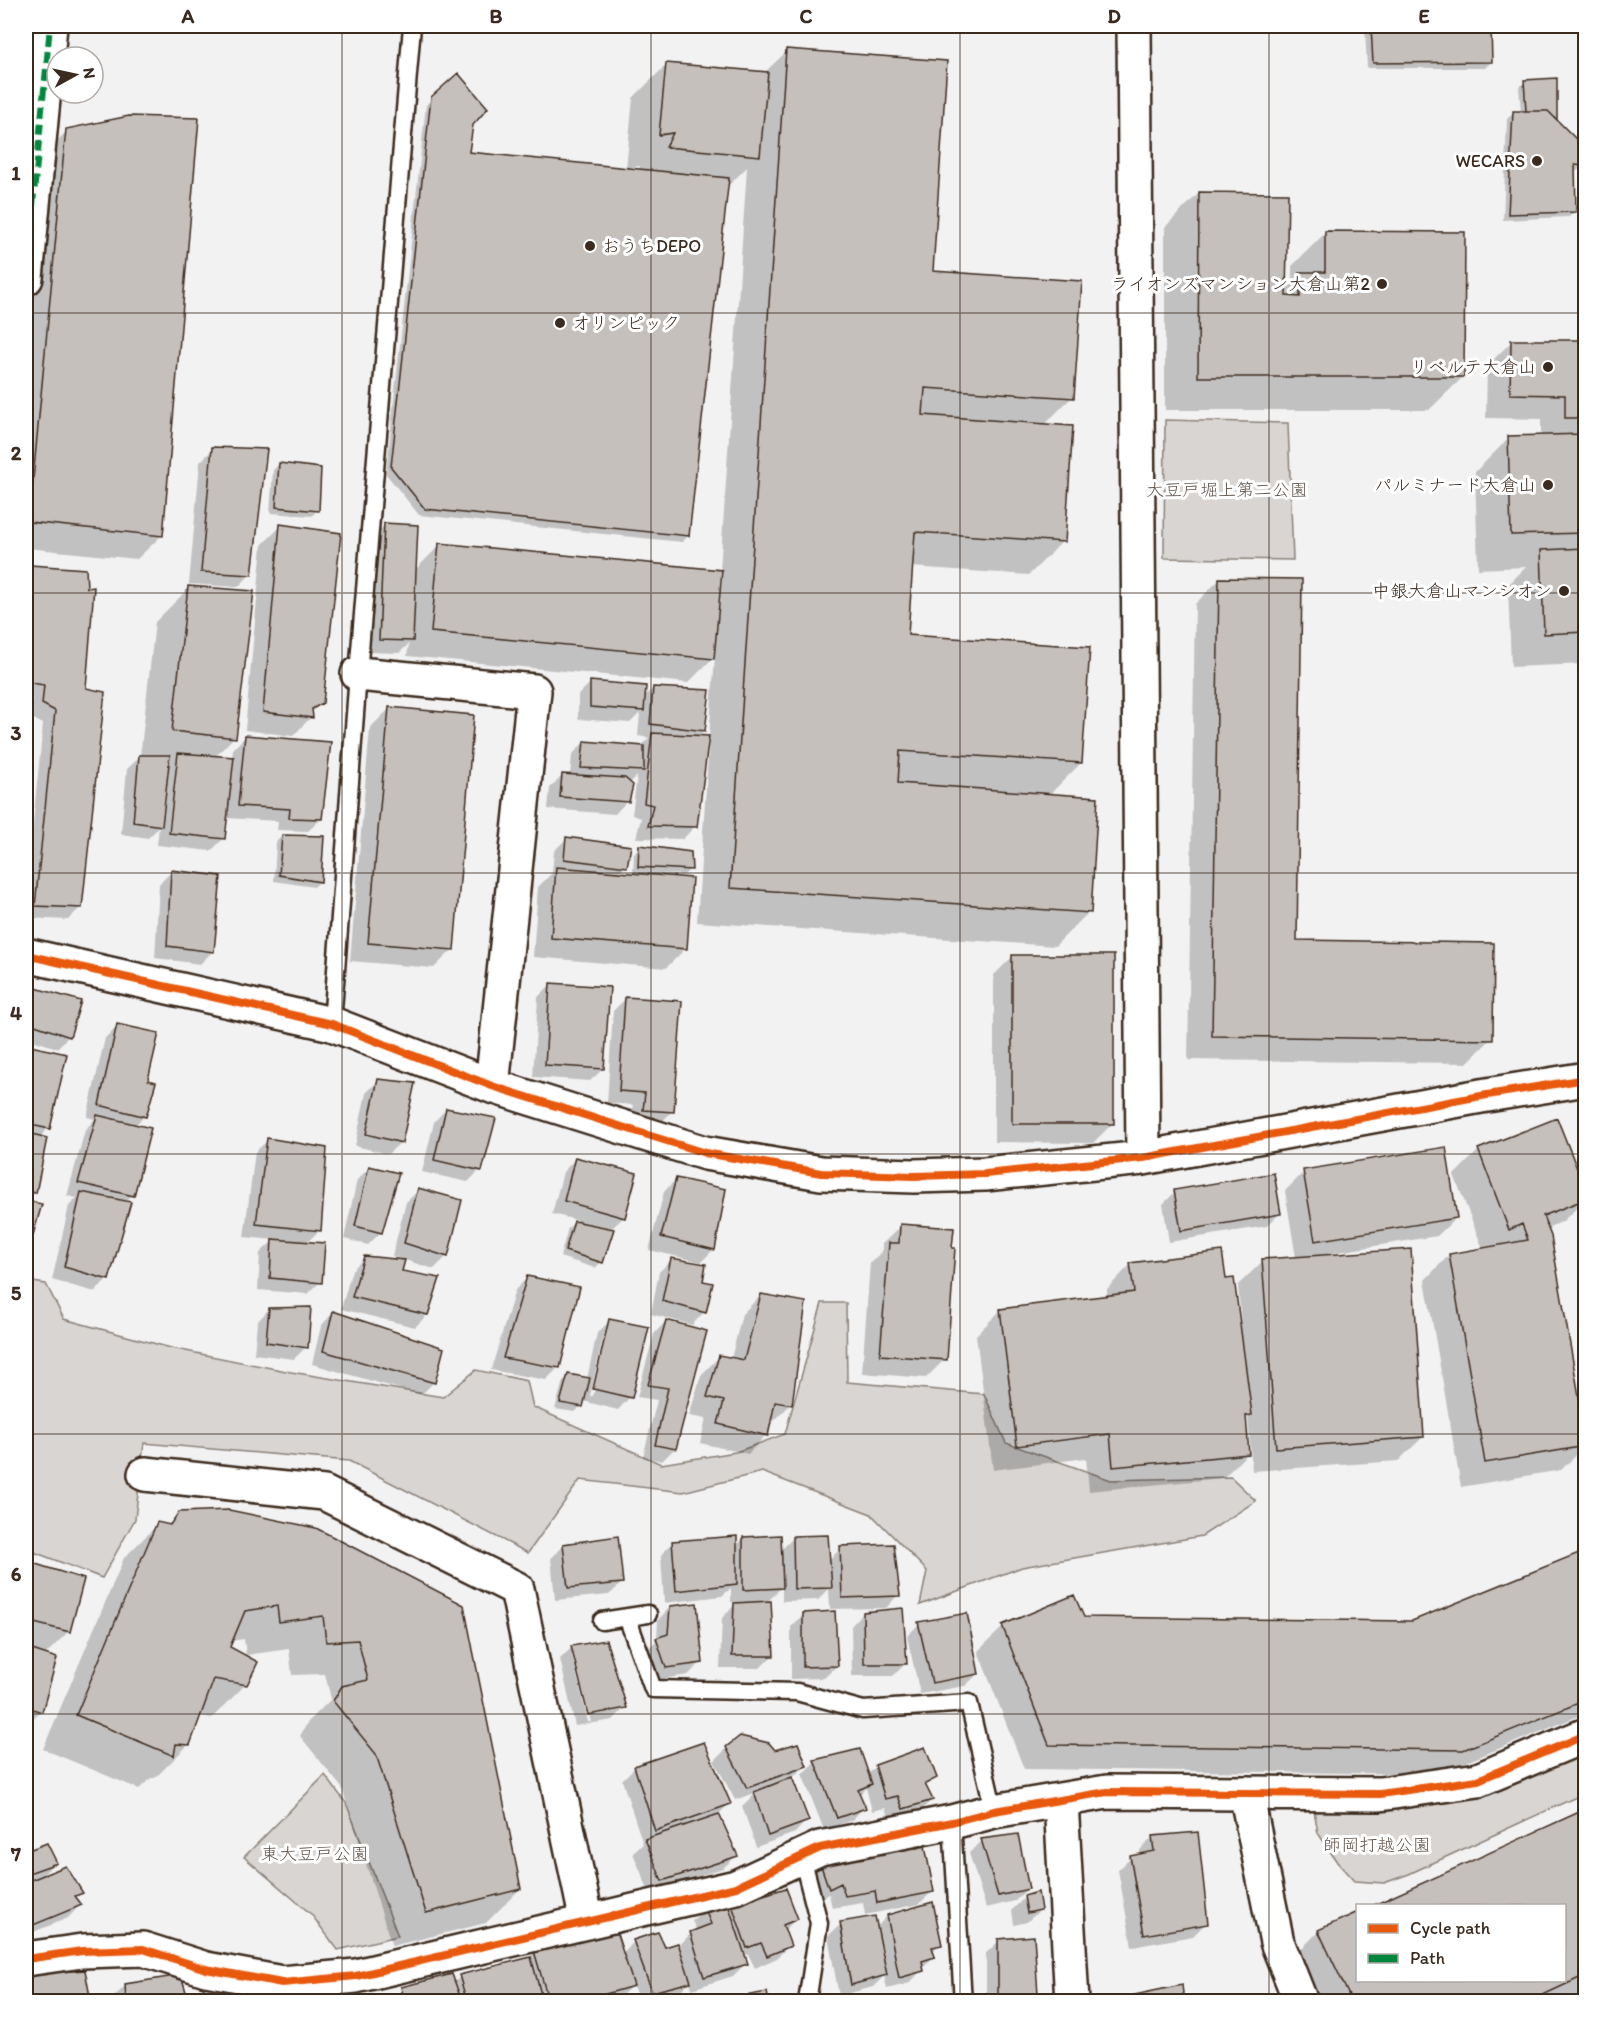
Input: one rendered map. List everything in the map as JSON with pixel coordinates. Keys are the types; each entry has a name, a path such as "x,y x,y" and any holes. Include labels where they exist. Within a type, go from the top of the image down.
{"street":[{"path":"26,278 50,26"},
{"path":"1134,26 1143,1158"},
{"path":"358,674 534,691 492,1086"},
{"path":"26,955 332,1024 492,1086 705,1153 821,1173 914,1176 985,1174 1143,1158 1586,1079"},
{"path":"146,1474 324,1493 517,1589 587,1922"},
{"path":"26,1959 82,1950 143,1949 206,1969 294,1992 736,1887 820,1848 952,1822 994,1811 1107,1792 1380,1794 1478,1780 1586,1735"},
{"path":"1246,1793 1277,1942 1301,2001"},
{"path":"1062,1800 1072,2001"}],"lane":[{"path":"332,1024 358,674 412,26"},
{"path":"602,1621 648,1614"},
{"path":"627,1617 653,1689 797,1692 863,1710 969,1703 994,1811"},
{"path":"952,1822 963,2001"},
{"path":"802,1857 819,1923 807,2001"}],"green space":[{"name":"大豆戸堀上第二公園","path":"1165,420 1288,423 1293,560 1164,558"},
{"path":"26,1281 46,1284 64,1319 171,1348 291,1372 443,1397 476,1370 527,1381 533,1407 661,1464 736,1452 785,1434 822,1303 846,1303 847,1382 984,1394 1006,1443 1111,1480 1231,1477 1256,1501 1202,1536 1022,1567 920,1605 927,1571 871,1514 762,1472 683,1492 580,1480 528,1553 349,1461 144,1443 135,1519 102,1578 26,1549"},
{"name":"師岡打越公園","path":"1585,1749 1585,1793 1409,1874 1384,1883 1354,1881 1337,1862 1318,1833 1314,1810 1423,1806 1471,1797"},
{"name":"東大豆戸公園","path":"325,1775 346,1803 398,1936 338,1950 311,1914 244,1857"}],"building":[{"path":"1371,26 1491,26 1492,62 1373,63"},
{"path":"786,49 947,61 933,271 1082,281 1074,398 925,388 923,415 1073,426 1065,542 915,532 908,635 1090,647 1082,763 900,751 898,783 1098,797 1091,913 730,888"},
{"path":"666,63 768,72 760,156 666,147 673,133 659,135"},
{"name":"オリンピック","path":"458,73 488,108 473,125 469,152 729,178 689,536 425,509 391,467 431,97"},
{"path":"1557,78 1557,120 1548,111 1526,111 1524,80"},
{"path":"1513,111 1548,111 1585,148 1585,166 1575,165 1576,212 1508,214"},
{"path":"129,116 199,118 163,536 29,522 66,129"},
{"name":"ライオンズマンション大倉山第2","path":"1199,192 1288,193 1286,296 1300,297 1300,272 1325,272 1325,231 1465,232 1464,377 1198,377"},
{"name":"リベルテ大倉山","path":"1511,340 1586,340 1586,418 1565,418 1565,395 1510,394"},
{"name":"パルミナード大倉山","path":"1586,434 1586,533 1511,535 1508,436"},
{"path":"212,447 267,449 252,575 201,572"},
{"path":"279,463 321,468 319,511 276,507"},
{"path":"384,523 418,525 413,641 379,640"},
{"path":"280,524 341,533 323,703 312,709 313,718 263,712"},
{"path":"439,543 722,570 714,659 431,632"},
{"name":"中銀大倉山マンシオン","path":"1586,548 1586,632 1544,634 1541,550"},
{"path":"30,565 86,569 87,588 94,587 86,688 105,692 82,908 35,906 55,711 42,704 44,685 26,682 26,604"},
{"path":"1219,578 1302,579 1297,940 1494,943 1493,1040 1212,1036"},
{"path":"188,586 254,591 236,738 172,731"},
{"path":"590,681 646,686 644,711 590,707"},
{"path":"653,687 710,690 705,731 650,724"},
{"path":"389,707 474,715 454,950 368,943"},
{"path":"652,733 709,736 697,827 648,826 653,805 644,803"},
{"path":"245,735 331,742 322,819 289,818 290,809 238,806"},
{"path":"584,741 644,746 644,771 581,768"},
{"path":"178,753 234,757 225,839 169,833"},
{"path":"139,755 170,755 162,826 133,822"},
{"path":"562,774 625,778 633,785 629,802 560,797"},
{"path":"282,835 324,836 321,882 279,875"},
{"path":"566,837 631,846 627,867 564,859"},
{"path":"639,845 691,852 692,870 638,867"},
{"path":"556,867 692,878 687,949 551,938"},
{"path":"171,870 221,876 214,952 167,946"},
{"path":"1012,955 1114,955 1114,1124 1012,1124"},
{"path":"550,983 610,987 604,1069 545,1065"},
{"path":"32,987 81,1001 70,1037 26,1022"},
{"path":"625,997 682,1001 674,1112 643,1110 645,1093 619,1091"},
{"path":"117,1024 159,1033 148,1080 156,1082 146,1117 99,1105"},
{"path":"26,1045 67,1054 50,1129 26,1124"},
{"path":"378,1079 415,1083 402,1143 366,1134"},
{"path":"446,1108 496,1118 482,1171 434,1160"},
{"path":"97,1115 151,1128 134,1196 78,1183"},
{"path":"1557,1118 1586,1191 1586,1199 1543,1216 1551,1236 1586,1446 1485,1463 1449,1254 1528,1240 1522,1224 1509,1230 1478,1149"},
{"path":"26,1132 47,1138 36,1193 26,1191"},
{"path":"267,1138 327,1148 321,1231 256,1224"},
{"path":"1446,1147 1457,1218 1315,1241 1303,1170"},
{"path":"575,1157 637,1173 625,1218 564,1201"},
{"path":"369,1166 399,1173 382,1233 355,1226"},
{"path":"1274,1173 1281,1214 1181,1231 1174,1190"},
{"path":"676,1178 726,1189 715,1250 661,1237"},
{"path":"418,1188 462,1200 448,1257 404,1243"},
{"path":"81,1192 131,1202 109,1280 64,1267"},
{"path":"26,1201 42,1204 26,1259"},
{"path":"574,1221 614,1229 603,1263 565,1251"},
{"path":"900,1224 954,1228 952,1248 955,1248 947,1360 880,1355 889,1243 899,1243"},
{"path":"272,1239 325,1243 322,1283 270,1278"},
{"path":"1411,1249 1424,1437 1276,1448 1262,1259"},
{"path":"1222,1251 1226,1279 1234,1278 1252,1415 1246,1416 1249,1454 1113,1467 1110,1434 1017,1446 1000,1309 1134,1292 1130,1263"},
{"path":"364,1256 405,1260 402,1271 440,1278 428,1315 352,1297"},
{"path":"671,1258 706,1264 703,1281 713,1283 706,1313 662,1301"},
{"path":"527,1276 580,1287 560,1368 503,1358"},
{"path":"761,1294 806,1302 792,1405 775,1402 768,1436 718,1424 724,1401 707,1397 719,1355 744,1360"},
{"path":"311,1307 308,1348 266,1342 269,1308"},
{"path":"333,1311 444,1348 435,1383 323,1351"},
{"path":"609,1319 649,1327 632,1398 593,1389"},
{"path":"666,1320 707,1331 676,1449 655,1445 668,1388 648,1385"},
{"path":"568,1374 590,1378 583,1407 560,1403"},
{"path":"229,1510 316,1528 464,1605 521,1889 426,1913 376,1754 333,1701 342,1686 368,1680 358,1640 326,1642 323,1616 279,1622 277,1606 245,1611 230,1647 258,1662 247,1685 214,1679 190,1745 176,1744 174,1756 76,1715 157,1522 170,1525 179,1512"},
{"path":"781,1535 783,1588 743,1590 743,1537"},
{"path":"828,1535 832,1588 794,1589 793,1536"},
{"path":"618,1536 623,1583 568,1588 563,1544"},
{"path":"737,1536 737,1584 676,1591 672,1541"},
{"path":"894,1544 900,1596 842,1598 840,1546"},
{"path":"1586,1550 1586,1700 1463,1750 1049,1745 1002,1625 1074,1595 1084,1617 1412,1621"},
{"path":"26,1561 84,1579 70,1632 26,1621"},
{"path":"771,1601 774,1656 732,1656 734,1603"},
{"path":"697,1603 703,1663 666,1668 656,1638 668,1634 670,1606"},
{"path":"903,1608 907,1664 864,1664 863,1612"},
{"path":"835,1611 838,1666 803,1667 803,1613"},
{"path":"967,1613 979,1674 932,1683 918,1622"},
{"path":"606,1640 627,1708 588,1715 571,1646"},
{"path":"26,1648 57,1658 42,1712 26,1707"},
{"path":"740,1736 769,1743 775,1750 798,1743 807,1766 747,1788 726,1747"},
{"path":"704,1742 731,1804 655,1831 634,1766"},
{"path":"925,1747 937,1778 925,1784 933,1800 903,1809 898,1796 885,1799 875,1765"},
{"path":"860,1749 872,1784 858,1790 866,1808 837,1818 814,1760"},
{"path":"792,1777 809,1821 768,1836 754,1792"},
{"path":"1586,1809 1586,1975 1528,2002 1364,2000 1352,2002 1318,1930 1356,1913 1356,1982 1566,1982 1566,1904 1376,1904"},
{"path":"719,1814 738,1856 662,1881 645,1839"},
{"path":"1198,1832 1208,1924 1144,1935 1130,1856 1154,1851 1152,1836"},
{"path":"1018,1834 1029,1889 998,1896 981,1839"},
{"path":"915,1840 916,1848 925,1846 934,1892 877,1903 875,1891 845,1896 841,1883 829,1889 819,1860"},
{"path":"47,1843 57,1863 26,1874 26,1851"},
{"path":"66,1866 83,1893 75,1896 82,1905 26,1928 26,1882"},
{"path":"786,1888 798,1919 783,1925 791,1946 767,1956 761,1943 747,1948 732,1905"},
{"path":"1038,1892 1041,1910 1027,1913 1024,1896"},
{"path":"727,1901 748,1964 704,1977 690,1932 711,1924 704,1907"},
{"path":"933,1902 942,1945 932,1947 935,1957 922,1961 924,1971 899,1978 887,1915"},
{"path":"875,1916 887,1975 851,1985 840,1922"},
{"path":"615,1928 634,1986 577,2002 549,2002 534,1951"},
{"path":"658,1932 665,1947 678,1943 691,1982 652,1992 633,1940"},
{"path":"1034,1936 1038,1994 998,1997 998,1939"},
{"path":"531,1957 543,2002 467,2002 459,1975"},
{"path":"85,1970 91,2002 31,2002 27,1974"},
{"path":"452,1974 462,2002 405,2002 401,1987"},
{"path":"181,1975 189,2002 126,2002 125,1984"},
{"path":"1182,1985 1184,2002 1135,2002 1134,1995"},
{"path":"767,1992 769,2002 710,2002"}],"marked path":[{"path":"26,278 50,26"}],"cycle path":[{"path":"26,955 332,1024 492,1086 705,1153 821,1173 914,1176 985,1174 1143,1158 1586,1079"},
{"path":"26,1959 82,1951 143,1949 206,1969 282,1983 356,1976 736,1887 820,1848 952,1822 994,1811 1107,1792 1380,1794 1478,1780 1586,1735"}],"place":[{"name":"WECARS","path":"1537,161"},
{"name":"おうちDEPO","path":"590,246"},
{"name":"ライオンズマンション大倉山第2","path":"1382,284"},
{"name":"オリンピック","path":"560,323"},
{"name":"リベルテ大倉山","path":"1548,367"},
{"name":"パルミナード大倉山","path":"1548,485"},
{"name":"中銀大倉山マンシオン","path":"1564,591"}]}
